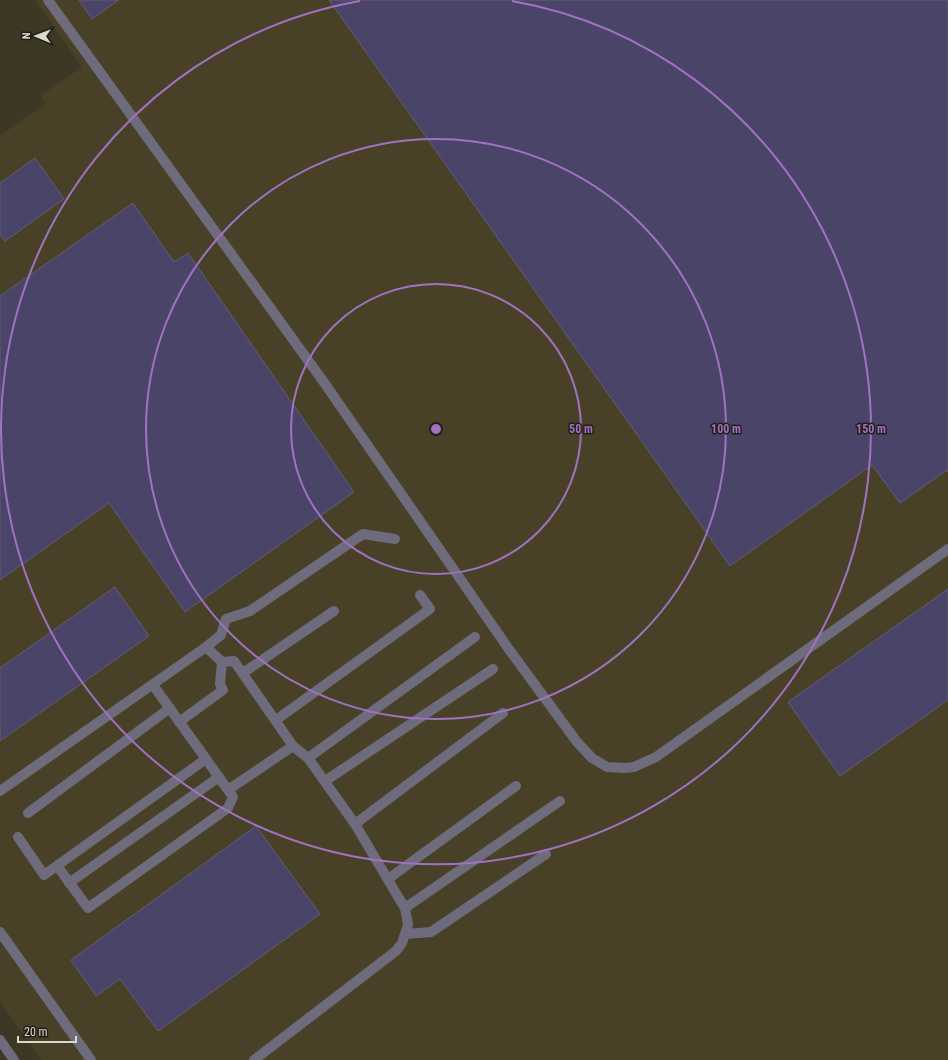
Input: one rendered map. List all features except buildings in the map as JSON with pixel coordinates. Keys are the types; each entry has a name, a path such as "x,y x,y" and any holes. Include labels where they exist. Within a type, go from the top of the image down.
{"street":[{"path":"48,0 323,381 508,648 577,742 599,763 607,767 625,768 645,763 656,757 948,549"},
{"path":"0,792 206,647 221,635 226,619 250,611 363,534 395,538"},
{"path":"276,720 430,609 420,595"},
{"path":"243,674 334,611"},
{"path":"308,758 475,637"},
{"path":"206,647 222,662 234,661 293,746 308,758 355,824 405,908 407,916 406,934 396,951 254,1060"},
{"path":"179,722 223,690 220,684 222,662"},
{"path":"325,781 493,669"},
{"path":"58,867 88,908 228,808 233,797 153,685"},
{"path":"28,813 170,708"},
{"path":"355,824 503,713"},
{"path":"228,790 293,746"},
{"path":"18,837 44,875 58,867 206,758"},
{"path":"69,883 219,777"},
{"path":"388,879 516,786"},
{"path":"405,908 560,801"},
{"path":"406,934 431,932 546,854"},
{"path":"0,932 91,1060"},
{"path":"0,1040 14,1060"}],"shaded area":[{"path":"35,0 948,0 948,1060 42,1060 0,1002 0,136 45,104 41,96 82,67"}]}
